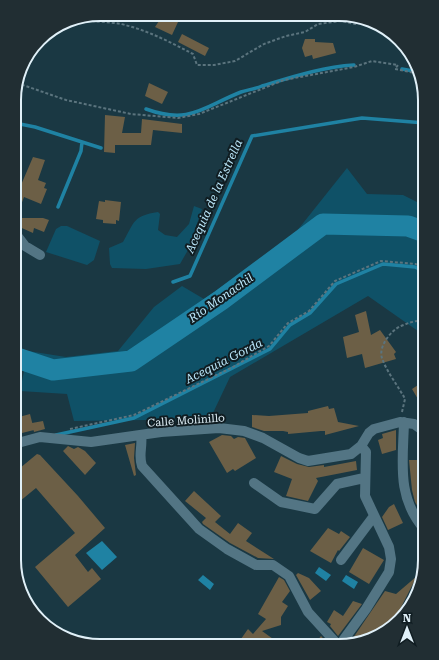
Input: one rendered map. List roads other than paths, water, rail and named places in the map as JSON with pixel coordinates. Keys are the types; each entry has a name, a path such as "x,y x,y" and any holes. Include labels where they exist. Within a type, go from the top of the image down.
{"street":[{"path":"21,242 25,246 40,255"},
{"path":"418,427 414,424 402,422 403,486 410,508 418,520"},
{"name":"Calle Molinillo","path":"21,442 40,437 91,442 141,435 219,428 244,431 263,438 298,458 308,461 350,454 362,446 369,433 374,429 402,422"},
{"path":"141,435 142,444 139,459 142,466 199,529 227,549 256,565 273,565 289,576 308,612 333,639"},
{"path":"345,638 366,609 389,572 391,559 389,547 365,496 364,478 366,452 362,446"},
{"path":"254,483 281,502 315,509 337,484 364,478"},
{"path":"341,560 374,516"}],"waterway":[{"name":"Acequia de la Estrella","path":"146,109 161,113 185,115 206,108 243,91 307,73 354,65"},
{"name":"Acequia de la Estrella","path":"402,69 412,71"},
{"name":"Acequia de la Estrella","path":"173,282 190,276 252,136 362,118 418,122"},
{"name":"Acequia de la Estrella","path":"21,124 35,127 101,148"},
{"name":"Acequia de la Estrella","path":"58,207 81,151 82,142"},
{"name":"Río Monachil","path":"21,359 53,370 131,361 221,300 323,224 408,226 418,230"},
{"name":"Acequia Gorda","path":"56,435 134,418 270,349 290,325 310,313 336,284 383,264 418,268"}]}
